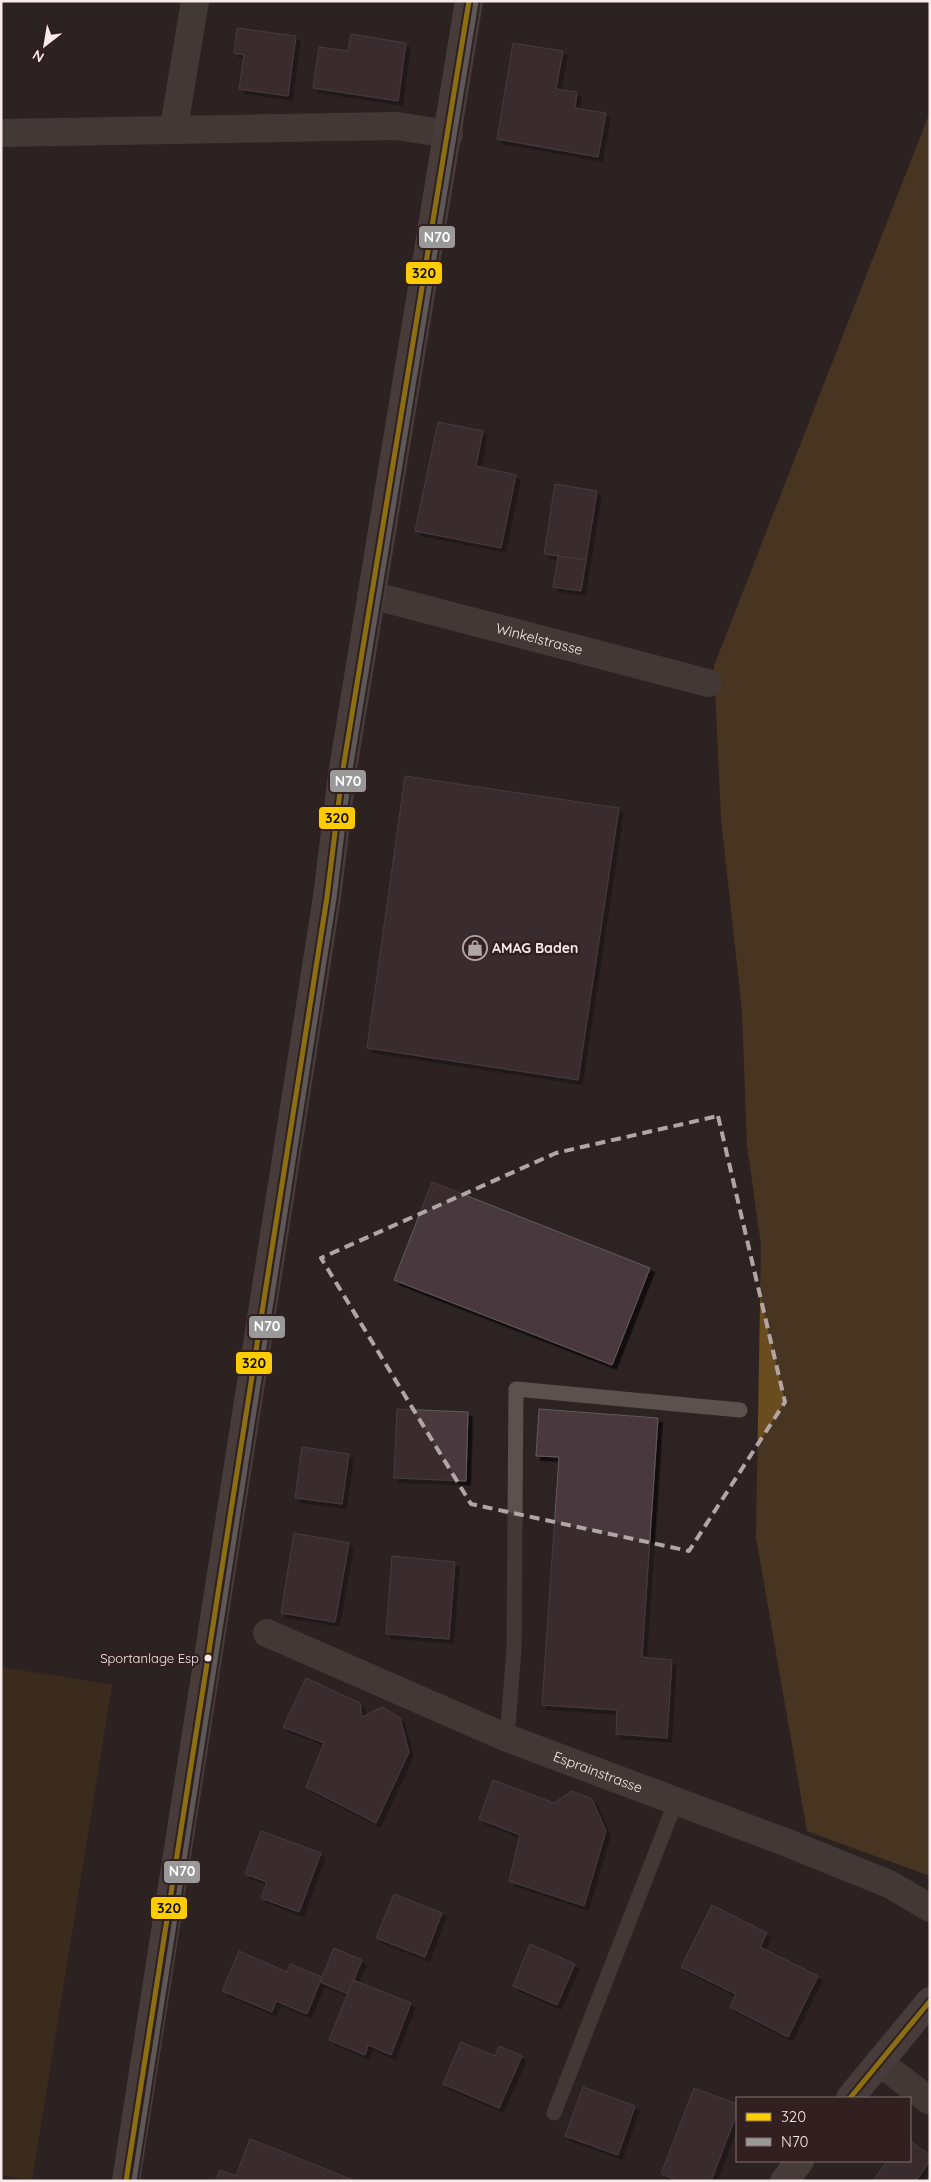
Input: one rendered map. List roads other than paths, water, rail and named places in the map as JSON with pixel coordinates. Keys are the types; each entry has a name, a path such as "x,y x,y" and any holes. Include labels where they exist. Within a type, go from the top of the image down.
{"main road":[{"path":"126,2181 325,907 342,775 449,134 469,1"},
{"path":"851,2097 930,2001"},
{"path":"784,2181 799,2162"}],"street":[{"path":"176,130 176,115 195,1"},
{"path":"1,133 396,126 449,134"},
{"name":"Winkelstrasse","path":"371,595 708,683"},
{"name":"Esprainstrasse","path":"267,1633 507,1738 785,1842 889,1884 930,1908"},
{"path":"879,2062 930,2101"}],"lane":[{"path":"507,1738 514,1649 516,1389 740,1410"},
{"path":"554,2113 676,1801"}],"place":[{"name":"AMAG Baden","path":"475,948"},
{"name":"Sportanlage Esp","path":"208,1658"}]}
